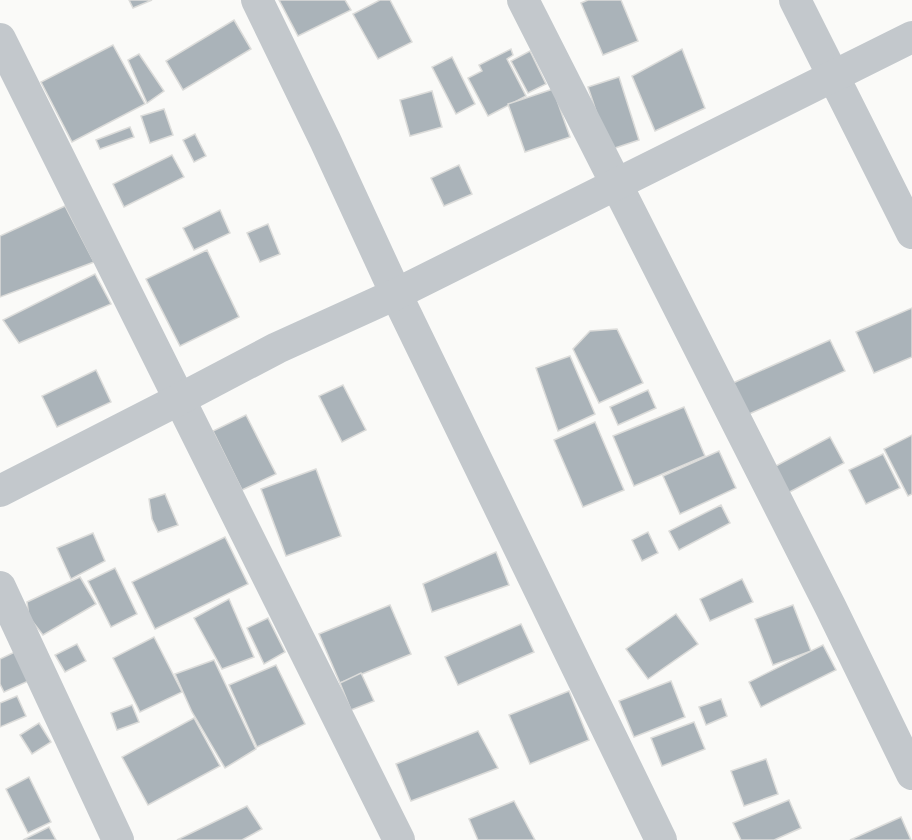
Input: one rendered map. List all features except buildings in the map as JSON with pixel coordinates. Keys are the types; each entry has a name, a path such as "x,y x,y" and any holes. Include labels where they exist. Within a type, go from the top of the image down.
{"street":[{"path":"256,0 661,840"},
{"path":"523,0 830,606 912,774"},
{"path":"795,0 912,233"},
{"path":"0,491 277,348 396,294 912,37"},
{"path":"0,39 399,840"},
{"path":"0,587 118,840"}]}
